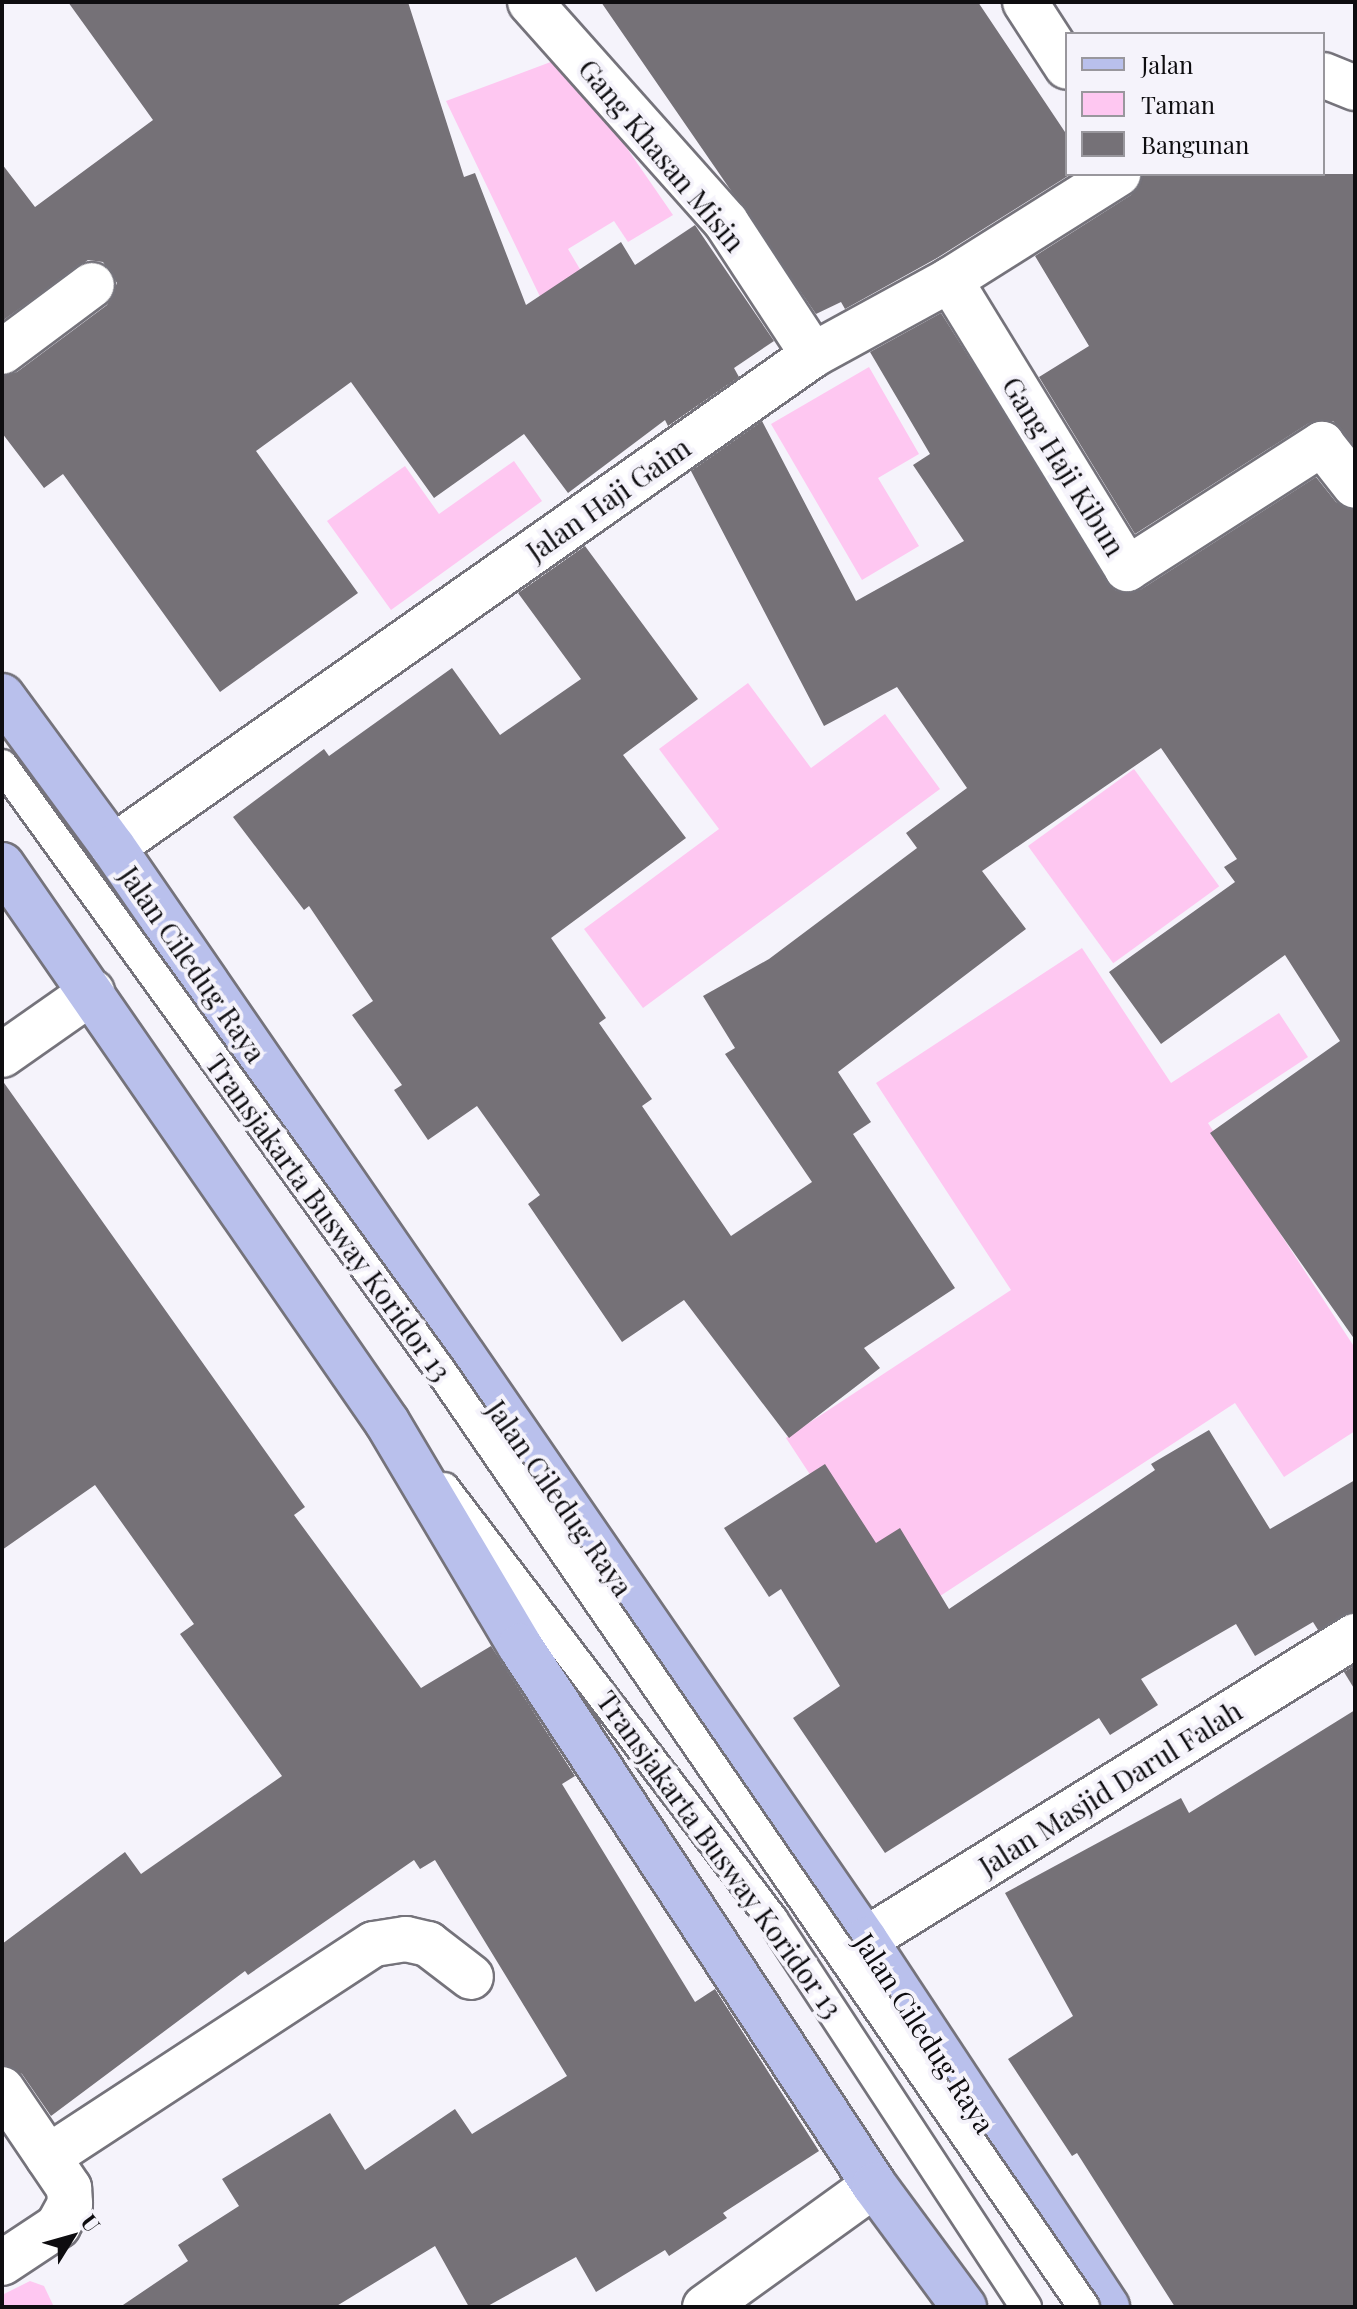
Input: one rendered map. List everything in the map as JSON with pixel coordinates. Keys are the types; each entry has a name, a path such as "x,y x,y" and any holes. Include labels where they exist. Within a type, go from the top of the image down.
{"main road":[{"name":"Jalan Ciledug Raya","path":"2,696 113,847 865,1940 1087,2300"},
{"path":"2,865 387,1422 520,1646 874,2185 964,2307"}],"street":[{"name":"Gang Khasan Misin","path":"530,2 726,222 813,355"},
{"path":"1025,2 1065,64"},
{"path":"1325,76 1355,88"},
{"name":"Jalan Haji Gaim","path":"113,847 813,355 950,280 1115,176"},
{"name":"Gang Haji Kibun","path":"950,280 1129,570 1322,444 1355,486"},
{"path":"2,352 92,285"},
{"path":"2,1055 92,992"},
{"name":"Jalan Masjid Darul Falah","path":"865,1940 1355,1636"},
{"path":"48,2157 374,1944 406,1939 428,1944 471,1977"},
{"path":"2,2089 69,2188 70,2204 58,2226 2,2263"},
{"path":"705,2307 874,2185"}],"lane":[{"name":"Transjakarta Busway Koridor 13","path":"2,765 440,1370 1087,2300"},
{"name":"Transjakarta Busway Koridor 13","path":"387,1422 458,1503 772,1919 1026,2307"}],"green space":[{"path":"564,57 673,215 628,242 614,221 568,249 587,281 545,307 446,101"},
{"path":"869,367 919,454 878,478 919,546 862,580 771,424"},
{"path":"514,461 542,501 391,610 327,521 405,466 439,514"},
{"path":"748,683 811,768 885,714 940,789 643,1008 584,929 719,829 659,749"},
{"path":"1134,769 1219,886 1113,963 1028,846"},
{"path":"1082,948 1171,1083 1279,1013 1308,1057 1208,1123 1355,1348 1355,1431 1284,1477 1235,1403 905,1619 786,1438 1011,1290 876,1083"},
{"path":"30,2281 44,2286 54,2307 2,2307 2,2295"}],"building":[{"path":"68,2 408,2 464,177 475,173 526,305 621,242 635,265 695,225 774,341 734,368 739,377 668,426 665,420 568,493 524,434 434,498 351,382 256,451 358,593 220,692 63,474 44,488 2,433 2,376 17,372 107,305 117,283 103,262 88,260 2,321 2,164 35,207 153,120"},
{"path":"601,2 978,2 1065,132 1065,176 1068,176 937,258 845,309 841,302 816,314"},
{"path":"1355,174 1355,446 1333,421 1309,423 1135,534 1039,377 1089,346 1035,256 1131,195 1142,176"},
{"path":"941,313 1116,591 1140,590 1316,477 1336,502 1355,510 1355,1340 1210,1133 1340,1041 1285,955 1161,1044 1109,972 1235,882 1224,867 1237,859 1161,748 982,871 1026,929 838,1072 871,1122 853,1134 955,1288 864,1348 880,1368 789,1438 684,1300 622,1342 528,1204 540,1195 477,1106 428,1140 394,1090 402,1085 352,1015 373,1001 309,906 304,910 233,817 324,749 329,756 452,668 500,735 581,679 518,593 585,546 698,699 623,755 686,838 551,938 606,1018 599,1023 652,1099 642,1106 731,1236 812,1182 725,1054 735,1048 703,996 769,959 917,848 906,833 967,788 897,687 824,726 691,471 762,421 856,601 964,541 913,465 930,454 870,352"},
{"path":"2,1080 305,1507 294,1515 421,1688 491,1646 575,1776 562,1784 695,2002 715,1989 819,2151 723,2213 727,2218 669,2256 665,2250 596,2292 576,2257 486,2307 469,2307 435,2246 335,2307 120,2307 188,2261 178,2245 239,2206 222,2179 330,2113 365,2170 455,2109 472,2134 567,2076 435,1860 420,1869 414,1860 248,1975 245,1971 51,2116 22,2074 2,2064 2,1944 125,1852 141,1874 282,1776 180,1634 194,1624 95,1485 2,1550"},
{"path":"1209,1430 1270,1529 1355,1480 1355,1611 1318,1630 1313,1622 1255,1656 1236,1624 1141,1679 1158,1705 1110,1735 1099,1718 885,1853 793,1718 840,1686 781,1589 769,1597 724,1528 825,1464 876,1543 900,1528 949,1609 1155,1470 1151,1464"},
{"path":"1355,1665 1355,1690 1344,1672"},
{"path":"1355,1710 1355,2307 1175,2307 1077,2153 1072,2156 1008,2059 1073,2016 1005,1893 1181,1798 1189,1813"}]}
